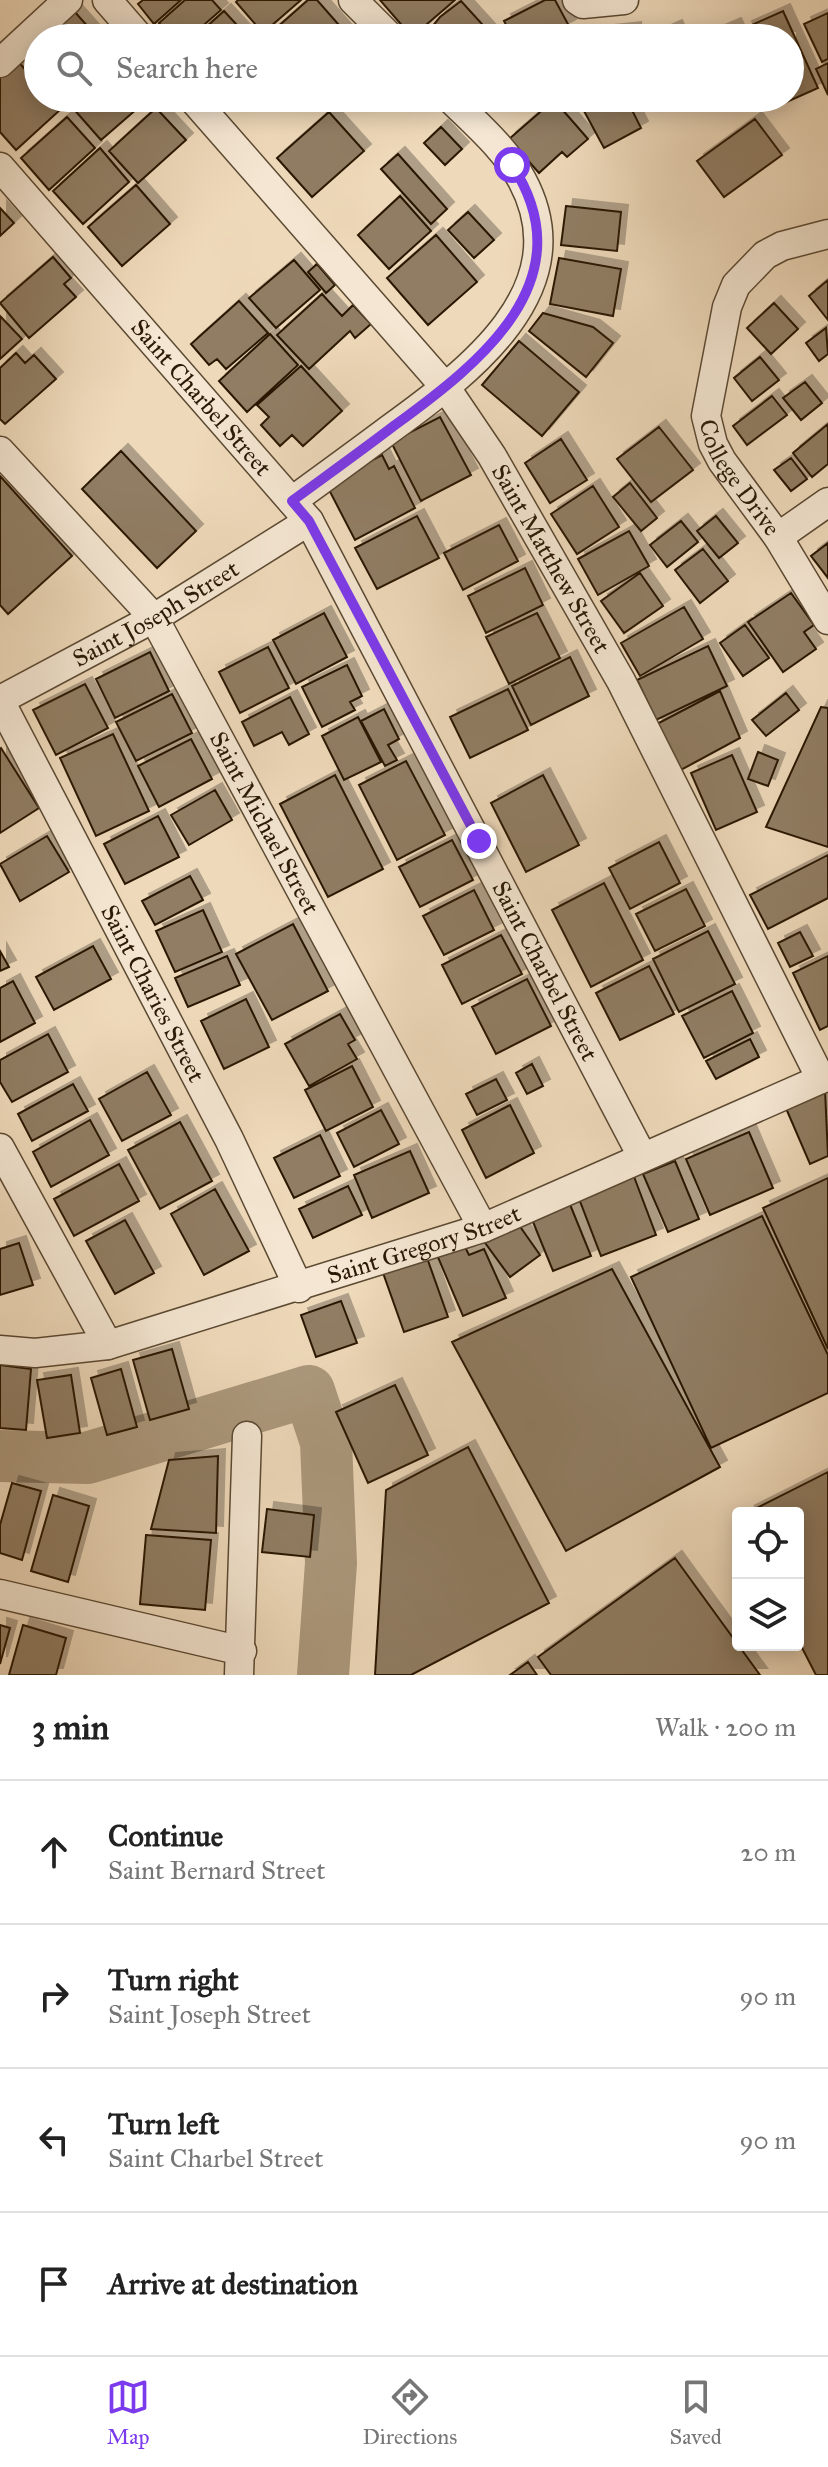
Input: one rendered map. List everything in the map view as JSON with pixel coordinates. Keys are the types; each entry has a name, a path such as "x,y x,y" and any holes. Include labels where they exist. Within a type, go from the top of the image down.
{"street":[{"path":"42,24 68,0"},
{"path":"107,0 128,24"},
{"path":"353,0 377,24"},
{"path":"580,2 624,0"},
{"path":"0,63 24,41"},
{"name":"Saint Matthew Street","path":"204,112 446,388 492,456 621,681 825,1078"},
{"name":"Saint Joseph Street","path":"0,700 154,618 300,511 483,355 514,317 535,270 538,238 524,182 499,148 464,112"},
{"name":"Saint Charbel Street","path":"0,167 300,511 642,1156"},
{"name":"College Drive","path":"828,234 782,246 765,255 736,285 727,307 707,402 707,427 713,444 778,537 828,620"},
{"name":"Saint Michael Street","path":"0,451 154,618 483,1228"},
{"path":"778,537 828,502"},
{"name":"Saint Charies Street","path":"0,700 229,1139 299,1288"},
{"name":"Saint Gregory Street","path":"0,1350 35,1353 108,1345 299,1288 483,1228 825,1078"},
{"path":"0,1148 108,1345"},
{"path":"0,1594 241,1663 241,1558 247,1436"}],"building":[{"path":"143,0 181,0 154,24 138,4"},
{"path":"185,0 212,0 221,10 205,24 159,23"},
{"path":"301,0 273,24 255,24 236,2"},
{"path":"308,0 317,0 338,24 281,24"},
{"path":"380,0 455,0 427,24 401,24"},
{"path":"545,0 555,0 568,24 506,24 504,21"},
{"path":"461,1 482,24 434,24"},
{"path":"74,11 86,24 59,24"},
{"path":"224,11 236,24 210,24"},
{"path":"783,11 789,24 754,24"},
{"path":"828,13 828,59 822,62 804,24"},
{"path":"804,57 818,88 804,94"},
{"path":"15,58 24,68 24,112 58,112 16,150 0,132 0,71"},
{"path":"828,63 828,95 816,69"},
{"path":"76,112 133,112 101,140"},
{"path":"152,112 160,112 186,140 138,183 109,151"},
{"path":"329,112 364,151 312,197 277,158"},
{"path":"540,112 564,112 588,139 567,157 562,152 539,173 509,139"},
{"path":"585,112 633,112 641,128 604,148"},
{"path":"67,117 95,148 49,190 21,158"},
{"path":"755,119 782,155 724,197 697,161"},
{"path":"441,127 462,149 445,165 424,143"},
{"path":"100,148 129,182 83,224 53,191"},
{"path":"398,154 447,209 431,224 381,169"},
{"path":"136,185 170,224 122,266 88,227"},
{"path":"400,196 431,231 389,269 358,235"},
{"path":"566,206 621,212 617,251 561,245"},
{"path":"0,208 14,223 0,236"},
{"path":"468,212 494,240 474,258 448,230"},
{"path":"436,235 477,282 428,325 387,278"},
{"path":"53,257 71,278 64,284 76,297 29,338 0,303"},
{"path":"559,258 621,269 613,316 550,304"},
{"path":"294,260 320,290 276,328 249,298"},
{"path":"317,264 335,285 326,293 308,272"},
{"path":"828,280 828,320 809,296"},
{"path":"322,294 342,316 353,305 371,324 355,338 350,331 309,369 277,335"},
{"path":"239,301 268,333 226,369 217,359 209,365 191,344"},
{"path":"774,303 798,329 771,354 747,328"},
{"path":"543,313 593,327 613,343 586,377 529,331"},
{"path":"0,316 22,339 0,359"},
{"path":"826,328 828,354 819,361 806,343"},
{"path":"270,334 298,365 247,412 219,381"},
{"path":"519,341 579,392 542,436 482,385"},
{"path":"16,353 25,363 34,355 56,379 5,424 0,419 0,368"},
{"path":"760,357 779,380 752,401 734,378"},
{"path":"301,366 342,411 303,446 292,435 280,446 261,425 269,417 257,405"},
{"path":"805,382 822,403 801,420 783,398"},
{"path":"772,396 787,415 747,445 733,426"},
{"path":"440,417 471,475 421,501 391,442"},
{"path":"828,424 828,464 812,477 793,453"},
{"path":"659,427 693,470 651,502 617,459"},
{"path":"561,439 587,480 550,503 525,463"},
{"path":"121,451 196,531 157,568 82,489"},
{"path":"382,455 389,469 394,466 415,508 355,540 326,484"},
{"path":"791,458 807,479 791,491 774,470"},
{"path":"0,476 72,556 8,614 0,605"},
{"path":"630,483 657,518 641,531 613,497"},
{"path":"593,486 619,527 577,554 551,514"},
{"path":"417,516 439,558 377,589 355,548"},
{"path":"716,516 738,543 719,558 697,531"},
{"path":"681,521 698,542 667,567 650,545"},
{"path":"499,525 518,561 463,590 444,553"},
{"path":"629,531 649,566 598,595 578,559"},
{"path":"828,543 828,578 811,556"},
{"path":"703,549 728,581 700,603 675,570"},
{"path":"525,568 543,605 486,633 468,596"},
{"path":"640,573 663,606 624,633 601,601"},
{"path":"791,593 814,625 804,632 816,649 783,672 748,622"},
{"path":"684,607 703,639 640,676 621,643"},
{"path":"324,613 347,657 296,684 273,640"},
{"path":"537,613 560,658 509,684 486,637"},
{"path":"745,625 769,658 743,676 720,643"},
{"path":"708,646 727,686 656,720 637,680"},
{"path":"268,647 289,688 240,713 219,672"},
{"path":"150,652 169,691 115,718 96,679"},
{"path":"570,657 589,696 531,725 512,686"},
{"path":"347,665 362,696 350,702 355,710 322,727 302,687"},
{"path":"85,684 108,728 56,755 33,710"},
{"path":"508,689 528,730 470,758 450,717"},
{"path":"720,691 740,738 679,771 655,725"},
{"path":"786,693 799,710 766,736 752,720"},
{"path":"172,694 192,733 136,761 116,722"},
{"path":"290,697 309,734 289,745 282,732 254,746 242,722"},
{"path":"821,707 828,708 828,847 766,827"},
{"path":"384,709 399,739 388,745 397,760 385,766 361,721"},
{"path":"358,717 381,762 344,780 322,736"},
{"path":"113,734 149,811 96,836 60,758"},
{"path":"191,739 212,779 159,807 138,766"},
{"path":"0,749 39,808 0,833"},
{"path":"758,752 778,760 768,786 748,779"},
{"path":"732,755 757,812 716,830 691,773"},
{"path":"406,761 445,835 397,860 359,785"},
{"path":"335,775 383,869 328,897 280,804"},
{"path":"543,775 579,845 526,872 491,803"},
{"path":"215,790 232,820 189,845 171,815"},
{"path":"158,816 179,857 125,884 104,844"},
{"path":"47,836 69,872 20,901 0,864"},
{"path":"452,840 473,880 420,907 399,867"},
{"path":"659,842 680,883 630,909 609,868"},
{"path":"828,855 828,898 768,929 750,895"},
{"path":"190,876 203,900 155,925 142,901"},
{"path":"604,883 643,960 591,987 552,910"},
{"path":"686,889 705,926 655,951 636,914"},
{"path":"474,890 494,930 444,955 423,916"},
{"path":"203,910 222,952 175,972 156,931"},
{"path":"293,924 328,991 272,1020 236,954"},
{"path":"708,931 735,984 679,1012 653,959"},
{"path":"800,932 813,956 790,967 778,943"},
{"path":"501,935 522,974 462,1004 442,965"},
{"path":"93,946 111,979 54,1010 36,977"},
{"path":"0,951 9,967 0,971"},
{"path":"227,956 240,985 188,1007 175,978"},
{"path":"828,956 828,1026 820,1030 793,973"},
{"path":"649,966 674,1014 620,1040 596,993"},
{"path":"527,979 551,1026 496,1054 472,1007"},
{"path":"13,981 35,1023 0,1042 0,988"},
{"path":"732,991 753,1033 704,1058 682,1016"},
{"path":"246,999 269,1047 224,1069 201,1021"},
{"path":"340,1014 355,1040 348,1044 357,1059 309,1086 285,1044"},
{"path":"48,1034 68,1072 12,1102 0,1082 0,1060"},
{"path":"750,1039 759,1057 716,1079 706,1061"},
{"path":"532,1064 543,1086 527,1094 516,1073"},
{"path":"352,1066 373,1107 326,1131 305,1090"},
{"path":"147,1072 171,1115 122,1141 99,1099"},
{"path":"496,1079 507,1100 477,1115 466,1094"},
{"path":"73,1084 88,1111 32,1141 18,1114"},
{"path":"825,1090 828,1156 810,1164 785,1106"},
{"path":"510,1105 534,1153 486,1178 462,1130"},
{"path":"381,1110 399,1144 354,1167 337,1133"},
{"path":"90,1120 109,1155 51,1187 33,1152"},
{"path":"180,1122 212,1181 160,1209 128,1150"},
{"path":"749,1132 773,1188 710,1215 686,1159"},
{"path":"320,1135 340,1176 294,1198 274,1158"},
{"path":"410,1151 429,1193 372,1218 354,1175"},
{"path":"675,1161 699,1219 668,1232 643,1174"},
{"path":"119,1164 139,1201 74,1236 54,1199"},
{"path":"633,1174 656,1235 601,1256 578,1196"},
{"path":"828,1178 828,1349 763,1208"},
{"path":"348,1186 362,1215 313,1238 299,1209"},
{"path":"215,1189 249,1251 204,1275 171,1214"},
{"path":"569,1202 591,1256 553,1271 531,1217"},
{"path":"762,1216 828,1355 828,1393 711,1448 631,1277"},
{"path":"514,1218 540,1255 510,1277 483,1240"},
{"path":"125,1220 154,1273 115,1294 86,1241"},
{"path":"19,1243 33,1285 0,1295 0,1249"},
{"path":"463,1243 469,1255 484,1249 506,1298 463,1316 437,1255"},
{"path":"426,1255 448,1317 404,1332 382,1270"},
{"path":"612,1269 720,1467 566,1551 452,1342"},
{"path":"341,1301 357,1343 316,1357 301,1315"},
{"path":"172,1349 189,1409 150,1420 133,1360"},
{"path":"0,1365 31,1369 26,1430 0,1428"},
{"path":"121,1369 137,1427 107,1435 91,1378"},
{"path":"71,1375 80,1433 47,1438 37,1380"},
{"path":"395,1385 428,1455 368,1483 336,1412"},
{"path":"468,1447 549,1603 411,1675 375,1675 386,1490"},
{"path":"218,1456 216,1533 151,1529 169,1460"},
{"path":"828,1472 828,1675 816,1675 804,1651 804,1507 759,1507"},
{"path":"12,1483 41,1491 22,1560 0,1553 0,1525"},
{"path":"53,1495 89,1506 68,1582 31,1571"},
{"path":"267,1509 314,1515 310,1557 262,1552"},
{"path":"146,1535 211,1540 205,1610 140,1604"},
{"path":"675,1558 732,1636 732,1651 743,1651 760,1675 551,1675 538,1657"},
{"path":"0,1625 10,1628 0,1664"},
{"path":"23,1625 66,1638 56,1675 9,1675"},
{"path":"528,1662 537,1675 510,1675"}],"waterway":[{"path":"0,1456 87,1458 309,1391 326,1442 331,1563 323,1675"}],"route":[{"path":"479,841 309,521 292,501 446,388 483,355 514,317 535,270 538,238 524,182 512,165"}]}
